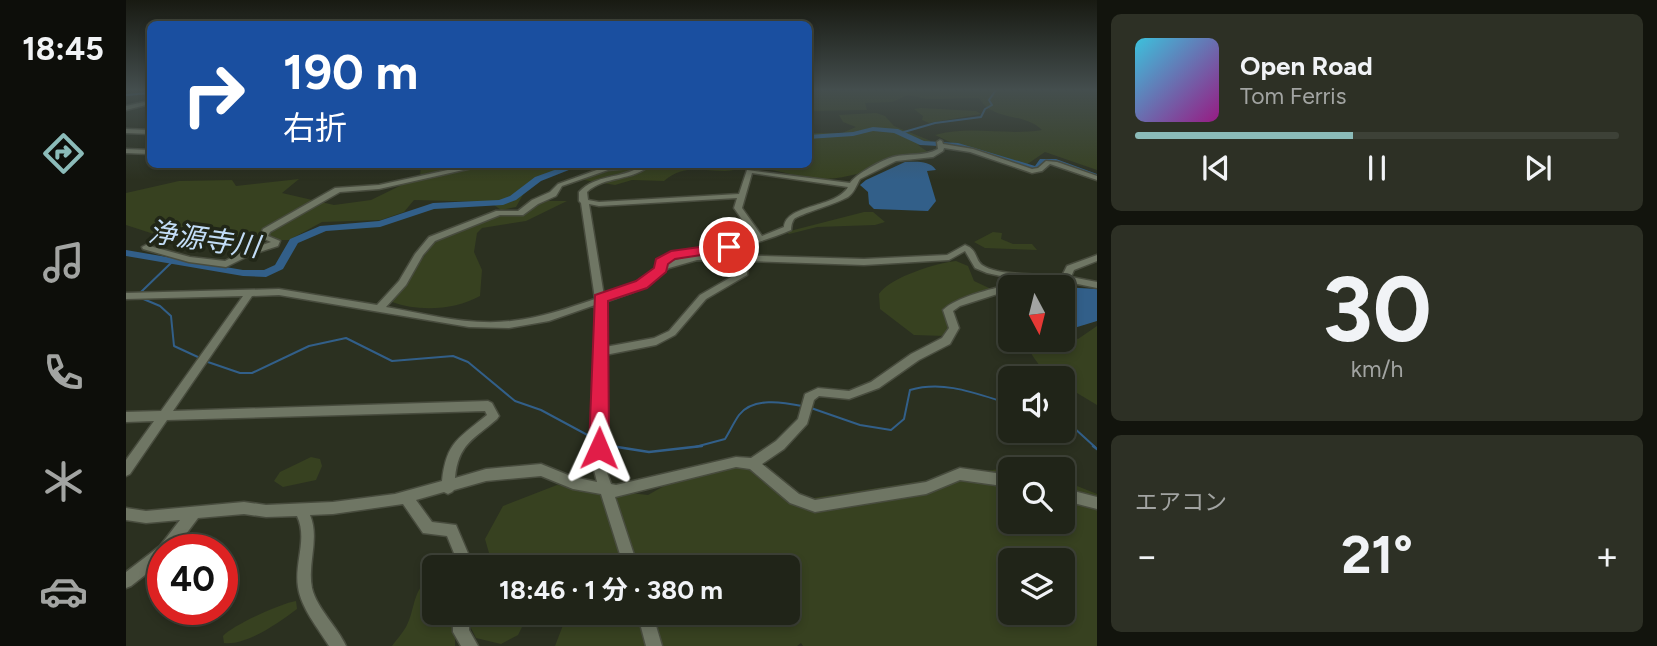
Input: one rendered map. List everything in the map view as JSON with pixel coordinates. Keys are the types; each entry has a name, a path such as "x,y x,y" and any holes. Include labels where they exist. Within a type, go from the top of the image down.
{"street":[{"path":"126,131 147,132"},
{"path":"661,269 661,262 671,256 761,240 788,228 789,219 793,216 848,194 857,178 894,159 933,155 941,150 941,144 971,150 1032,171 1040,170 1048,162 1097,178"},
{"path":"126,151 147,152"},
{"path":"146,247 188,259 226,264 247,253 275,244 276,241 264,237 266,231 338,190 379,187 468,168"},
{"path":"380,308 403,284 419,254 432,239 499,213 520,213 553,194 560,185 607,168"},
{"path":"627,555 604,486 599,448 600,298 583,192 590,183 637,172 641,168"},
{"path":"761,240 738,208 749,171 854,186"},
{"path":"583,201 599,204 740,196"},
{"path":"126,296 250,292 307,295 470,324 509,325 549,318 600,298 630,290 661,269 697,257 863,262 942,258 965,247 972,251 979,267 1014,275"},
{"path":"1067,275 1070,268 1097,258"},
{"path":"600,352 656,341 671,333 703,297 744,273 744,260"},
{"path":"1075,281 1097,285"},
{"path":"753,464 780,445 803,421 808,397 818,392 849,395 881,382 915,357 946,341 954,328 948,310 957,304 998,291"},
{"path":"126,470 250,292"},
{"path":"126,417 488,406 493,416 464,439 450,456 448,488"},
{"path":"126,514 146,517 244,508 301,511 406,497 448,488 486,475 541,470 573,483 604,486 616,491 736,462 753,464 795,499 815,506 926,488 960,474 998,479"},
{"path":"406,497 428,528 451,530 462,555"},
{"path":"1075,497 1097,503"},
{"path":"301,511 309,534 304,585 307,595 338,646"},
{"path":"177,534 193,514"},
{"path":"126,581 147,564"},
{"path":"461,625 465,643 470,646"},
{"path":"648,625 654,646"}],"green space":[{"path":"842,120 889,120 894,126 931,141 918,145 932,155 849,176 821,179 749,168 812,168 812,133 842,133 856,127"},
{"path":"922,120 945,120 929,123"},
{"path":"1024,120 1097,120 1097,170 1045,152 1026,165 954,144 935,135 962,131 1042,130"},
{"path":"421,168 574,168 551,172 529,184 516,207 501,210 490,202 414,200 404,212 381,220 322,222 289,240 279,240 268,235 231,245 163,237 126,225 126,193 179,181 232,180 236,186 299,179 282,193 334,205 371,200 420,176"},
{"path":"599,168 749,168 725,171 685,170 664,181 632,180 615,185 584,180 582,176"},
{"path":"541,201 567,201 526,221 482,228 477,233 474,252 482,270 480,296 460,304 437,308 392,302 439,235 487,216 516,214"},
{"path":"873,212 885,222 875,225 817,227 789,234 786,232"},
{"path":"993,232 1002,233 1001,239 1013,244 1032,244 1037,250 985,248 974,242"},
{"path":"956,261 968,266 974,281 989,288 990,298 964,303 954,310 955,319 945,336 914,335 880,309 879,294 893,282 926,268"},
{"path":"1097,326 1097,405 1075,392 1075,366 1041,366 1030,352 1075,352 1075,337 1078,339"},
{"path":"311,457 320,459 322,466 316,480 283,487 274,481 280,472"},
{"path":"761,465 807,499 998,469 998,534 1075,534 1075,485 1097,494 1097,646 803,646 801,643 797,646 555,646 563,625 800,625 800,555 490,555 485,539 503,506 557,485 648,495 678,478 706,468"},
{"path":"422,586 422,625 455,625 455,646 392,646 406,627"},
{"path":"296,601 297,609 272,626 242,641 224,643 223,636 228,631 269,610"},
{"path":"523,625 518,635 501,644 476,638 470,626"}],"water":[{"path":"905,162 926,163 936,170 927,171 936,201 928,211 874,209 869,204 868,192 860,185"},
{"path":"1075,288 1097,289 1097,321 1075,328"}],"waterway":[{"path":"904,132 957,120"},
{"name":"浄源寺川","path":"812,137 853,134 873,129 895,131 923,143 958,145 1037,169 1043,161 1053,161 1097,177"},
{"name":"浄源寺川","path":"126,253 243,273 266,274 279,267 294,241 324,228 380,224 433,206 500,203 513,198 538,179 569,168"},
{"path":"141,292 172,262"},
{"path":"141,298 160,306 171,316 174,346 200,358"},
{"path":"205,361 240,373 252,373 309,346 346,338 392,361 453,356 468,362 515,401 541,410 593,438"},
{"path":"811,408 860,425 891,430 904,419 910,390 948,387 998,400"},
{"path":"696,447 725,439 739,415 752,405 777,402 802,406"},
{"path":"1075,429 1095,447"},
{"path":"605,444 616,447"},
{"path":"611,446 616,447"},
{"path":"696,447 702,446"},
{"path":"1093,446 1097,449"},
{"path":"616,447 649,452 696,447"}],"route":[{"path":"599,448 600,298 641,285 661,269 661,262 671,256 729,247"}]}
